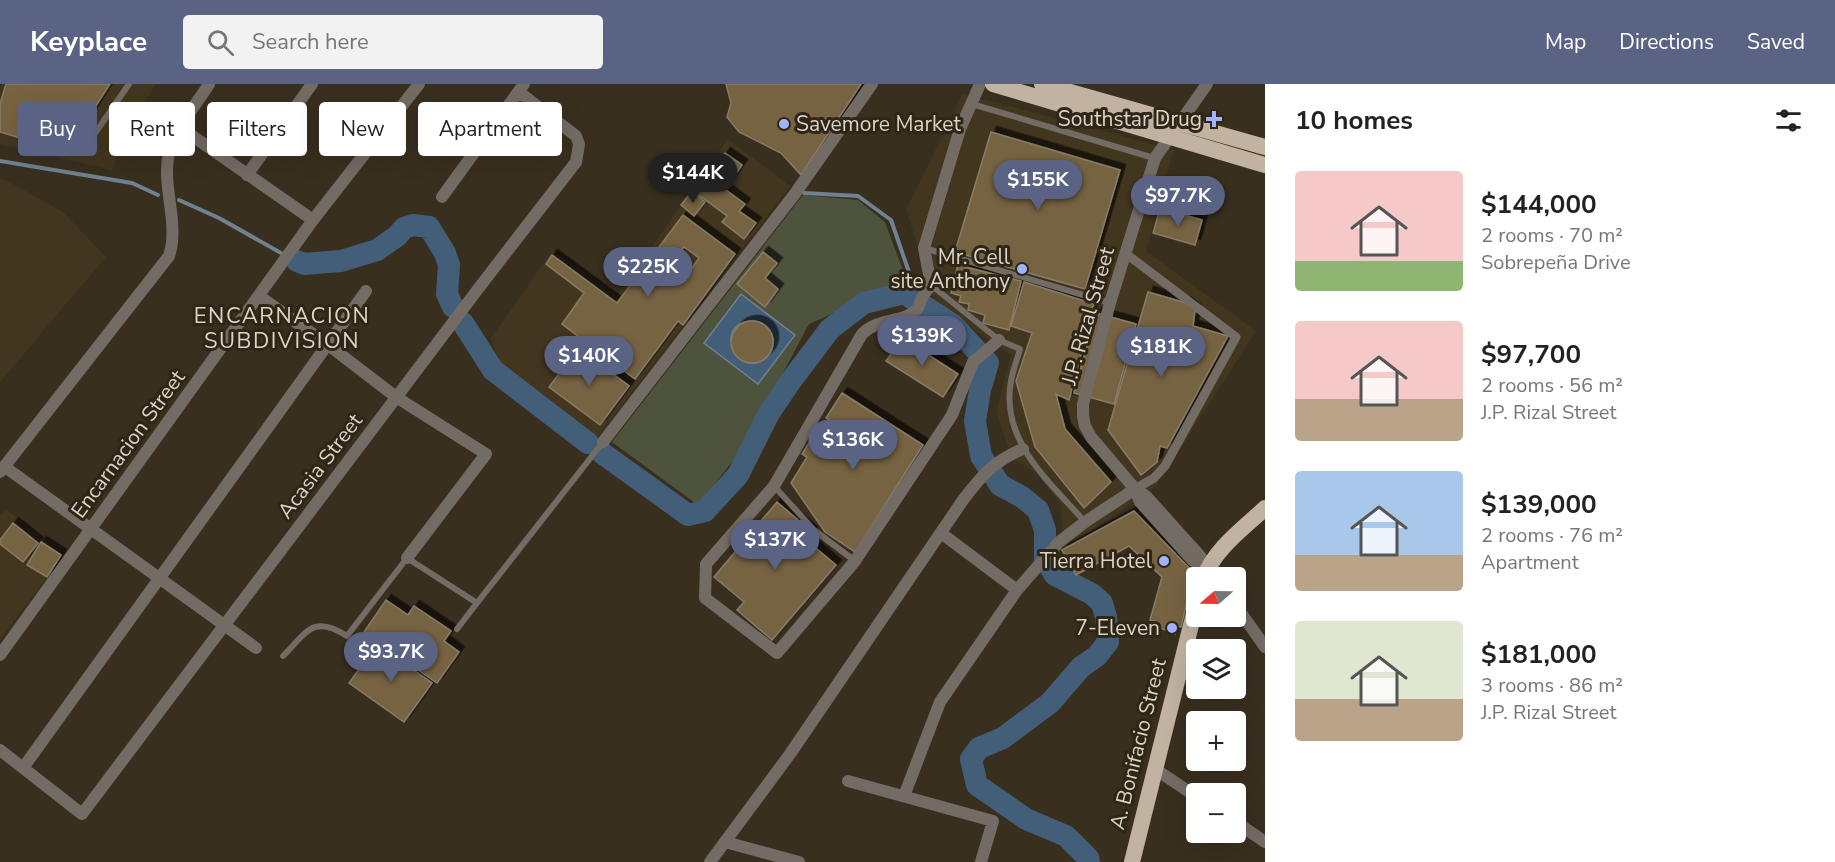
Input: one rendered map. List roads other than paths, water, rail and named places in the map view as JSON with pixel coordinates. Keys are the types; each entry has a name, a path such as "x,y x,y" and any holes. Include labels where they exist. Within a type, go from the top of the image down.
{"highway":[{"path":"993,84 1265,165"},
{"path":"1042,84 1062,87 1265,147"},
{"path":"1212,567 1216,556 1265,508"},
{"name":"A. Bonifacio Street","path":"1132,862 1190,627"}],"street":[{"path":"195,106 209,84"},
{"path":"247,175 312,84"},
{"name":"Encarnacion Street","path":"0,655 313,220 419,84"},
{"path":"603,442 794,195 872,84"},
{"path":"980,84 960,129 924,248 932,285 922,296 917,309 902,319 888,320 873,325 862,334 774,486 706,564 705,598 777,653 855,561 952,415 973,362 994,344"},
{"name":"J.P. Rizal Street","path":"1200,567 1140,502 1135,489 1091,437 1085,426 1083,404 1110,303 1155,158 1207,84"},
{"path":"442,197 522,88"},
{"name":"Acasia Street","path":"23,768 82,813 576,162 579,144 576,136 522,88"},
{"path":"195,138 313,220"},
{"path":"168,156 171,243 169,256 2,469 91,529 256,648"},
{"path":"904,796 940,702 1017,590 1059,542 1085,522 1154,478 1165,466 1236,337 1125,254"},
{"path":"0,750 23,768 366,291"},
{"path":"259,296 396,397 486,454 406,558"},
{"path":"710,862 790,754 983,473 1023,449"},
{"path":"941,533 1017,590"},
{"path":"1246,620 1265,647"},
{"path":"1155,769 1186,789"},
{"path":"848,781 993,821 981,862"},
{"path":"1246,829 1265,842"},
{"path":"725,842 798,862"}],"lane":[{"path":"97,130 129,84"},
{"path":"972,104 1155,158"},
{"path":"924,248 1110,303"},
{"path":"932,285 994,344 1020,350 1011,380 1010,406 1015,432 1023,449 1085,522"},
{"path":"458,629 603,442"},
{"path":"774,486 814,530 855,561"},
{"path":"283,656 312,628 323,624 347,636 406,558 477,603"}],"water":[{"path":"741,294 795,335 758,384 704,343","holes":["754,320 771,333 773,342 770,352 761,361 752,363 743,359 735,351 732,332 739,324"]}],"waterway":[{"path":"0,161 132,183 158,195"},
{"path":"804,193 858,196 891,220 911,278 910,297"},
{"path":"179,200 219,218 281,253"},
{"path":"297,261 304,264 341,261 377,250 404,228 413,225 429,227 445,253 449,265 447,294 453,307"},
{"path":"602,453 688,515 705,511 738,475 769,413 830,329 864,303 904,293 953,325 988,363 980,390 975,421 981,456 1000,485 1022,497 1038,510 1045,530 1045,559 1055,575 1092,594 1102,603 1106,617 1108,642 1097,656 1081,667 1050,703 1003,738 979,748 971,759 977,785 1026,819 1066,836 1088,858 1089,862"},
{"path":"463,323 493,370 588,443"}],"place":[{"name":"Southstar Drug","path":"1214,119"},
{"name":"Savemore Market","path":"784,124"},
{"name":"Mr. Cell site Anthony","path":"1022,269"},
{"name":"Tierra Hotel","path":"1164,561"},
{"name":"7-Eleven","path":"1172,628"}],"district":[{"name":"ENCARNACION SUBDIVISION","path":"282,328"}]}
